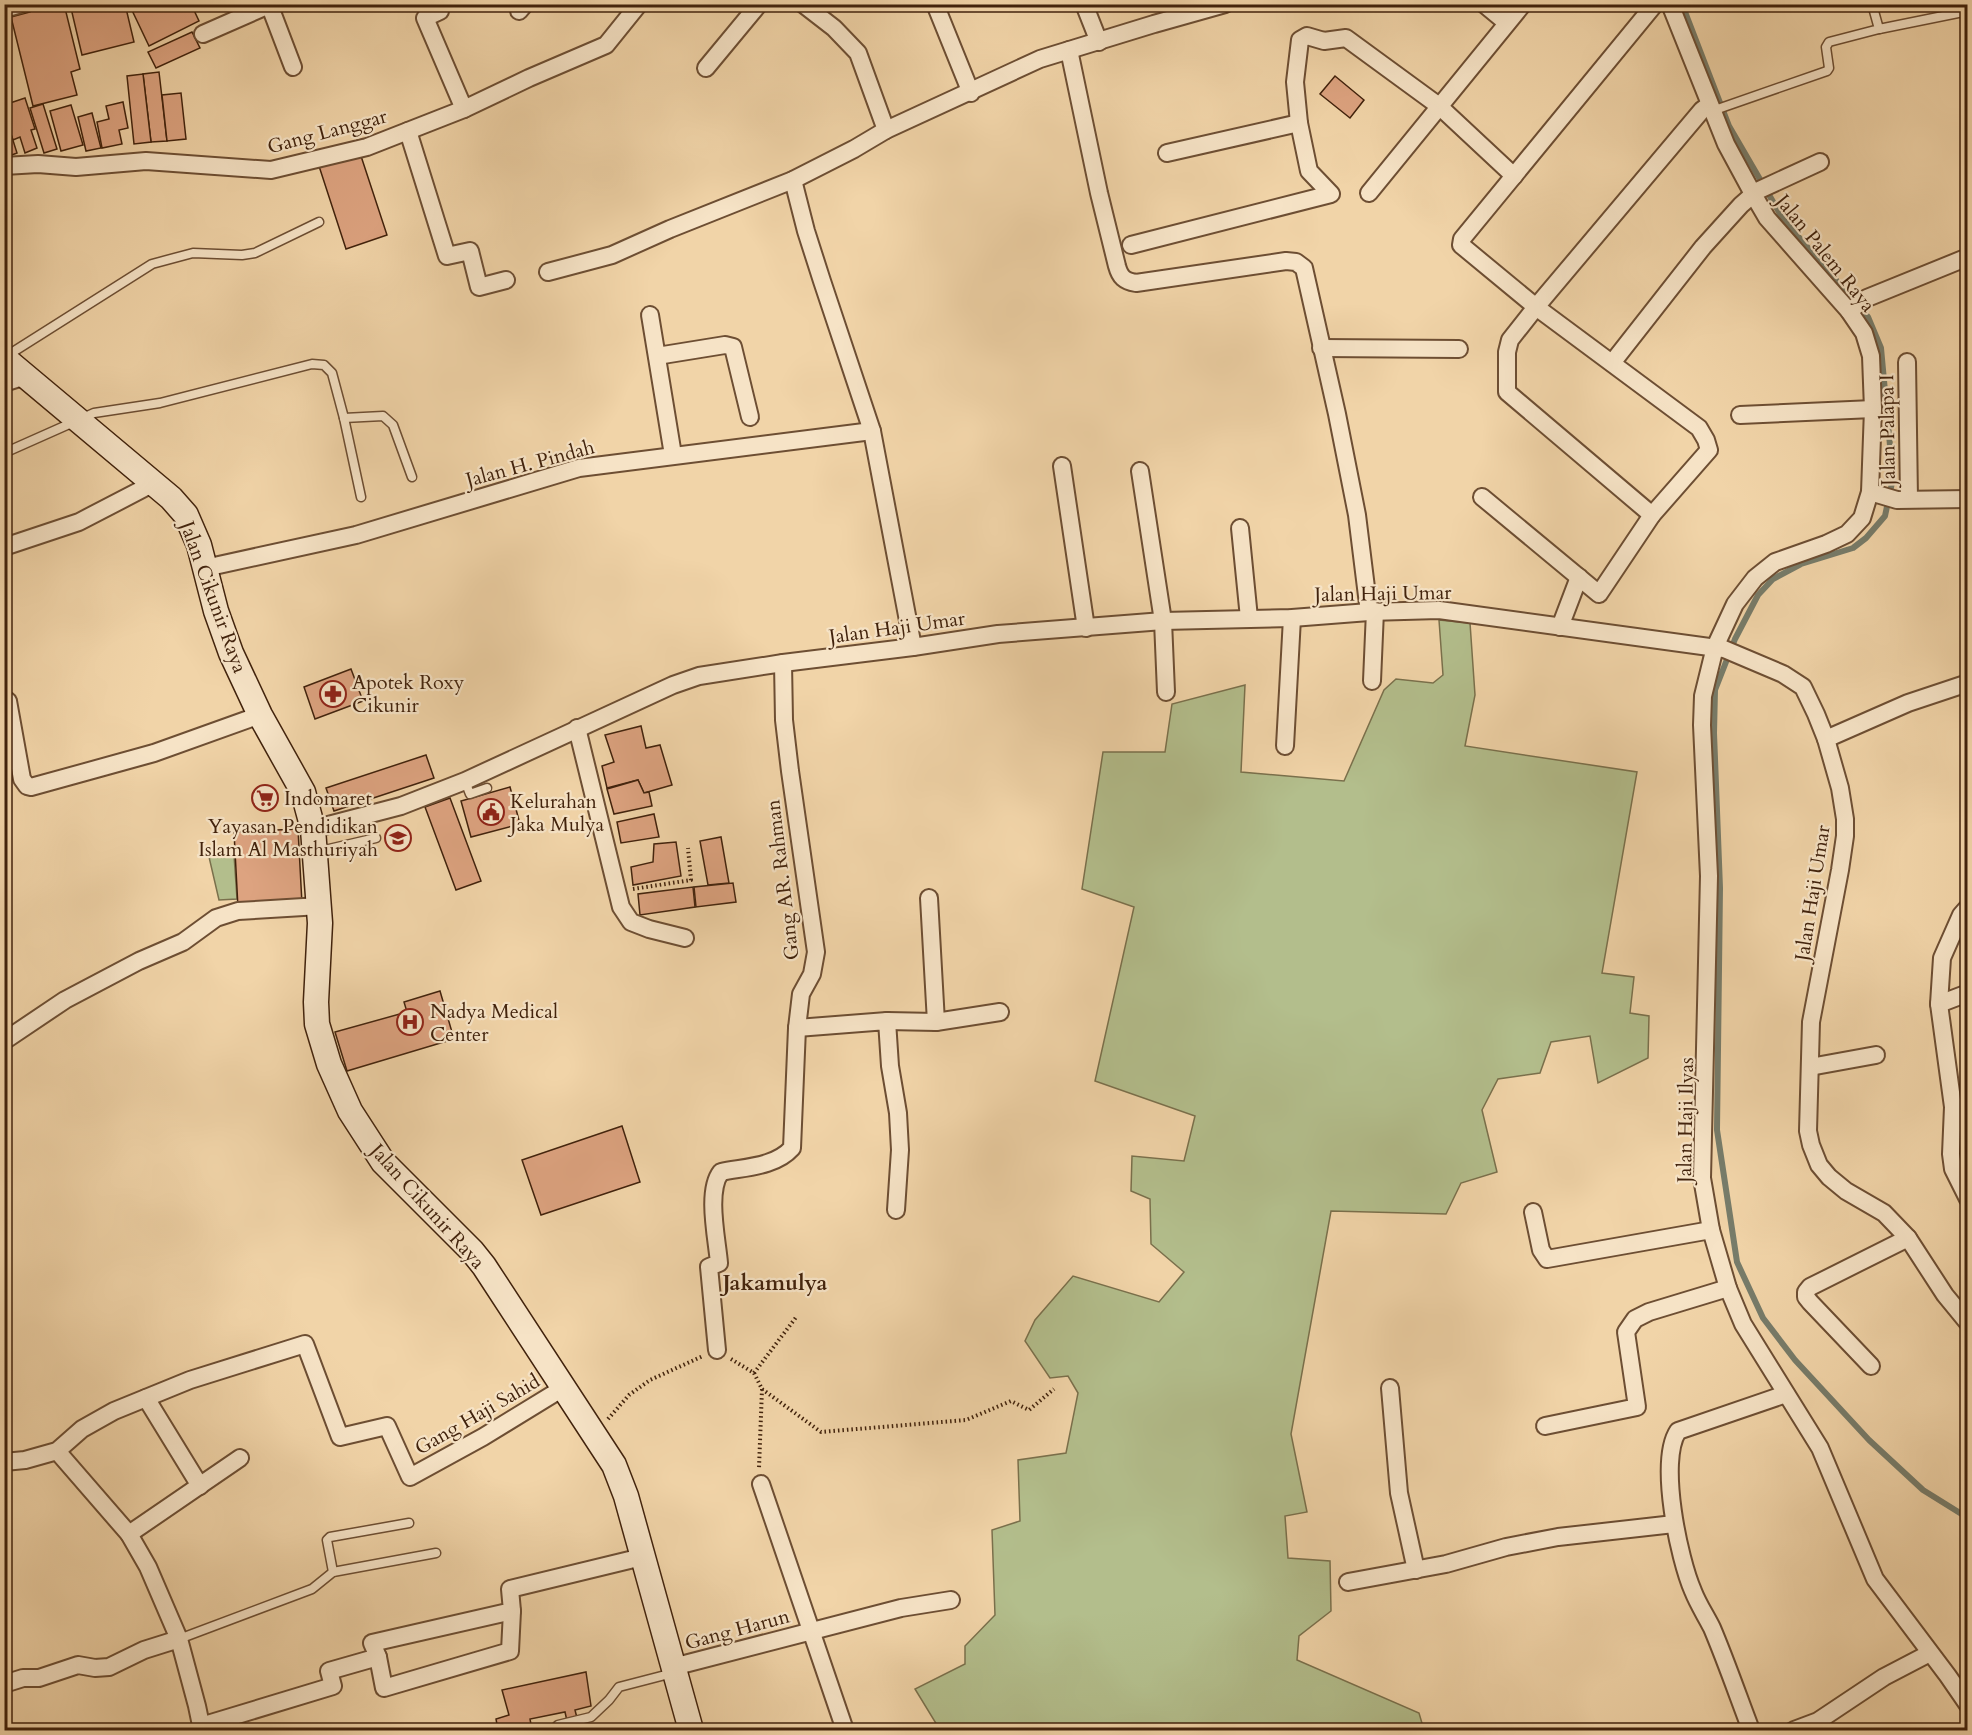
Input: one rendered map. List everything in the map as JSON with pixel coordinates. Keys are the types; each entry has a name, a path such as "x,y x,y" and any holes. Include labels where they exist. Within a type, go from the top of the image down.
{"street":[{"path":"4,9 21,4"},
{"path":"438,4 440,11 425,18 464,109"},
{"name":"Gang Langgar","path":"4,166 38,164 76,166 146,161 271,170 367,147 464,109 606,45 639,4"},
{"path":"706,68 759,4"},
{"path":"803,4 834,28 858,53 886,130"},
{"path":"935,4 971,93"},
{"path":"1084,4 1098,42"},
{"path":"548,272 612,255 670,229 793,180 886,130 971,93 1040,59 1225,4"},
{"path":"1484,4 1507,23"},
{"path":"1369,193 1523,4"},
{"path":"1482,497 1599,594 1652,515 1709,450 1699,428 1536,307 1461,245 1462,239 1655,4"},
{"name":"Jalan Palem Raya","path":"1670,4 1726,144 1760,190 1767,218 1851,310 1864,333 1871,356 1874,494 1862,518 1847,534 1775,562 1755,578 1735,604 1726,650"},
{"path":"203,34 269,5 292,67"},
{"path":"1131,245 1330,194 1309,171 1299,123 1295,82 1299,40 1307,36 1324,41 1346,38 1439,106 1514,176"},
{"path":"1069,50 1099,193 1120,275 1124,280 1136,283 1286,261 1296,262 1304,268 1337,414 1372,611 1372,681"},
{"path":"1652,515 1507,392 1507,352 1510,340 1536,307 1702,110 1713,109"},
{"path":"1167,153 1299,123"},
{"path":"408,131 447,256 470,251 479,287 506,280"},
{"path":"1612,363 1704,247 1741,205 1760,190 1821,162"},
{"path":"793,180 816,261 872,430 913,647"},
{"path":"1851,310 1867,298 1968,257"},
{"path":"650,315 674,455"},
{"path":"657,356 725,345 733,347 750,417"},
{"path":"1321,348 1459,349"},
{"name":"Jalan Cikunir Raya","path":"4,357 15,379 79,419 171,498 186,515 199,544 216,611 231,653 260,715 303,792 315,841 320,906 317,1024 329,1064 350,1111 383,1161 484,1266 614,1465 623,1488 691,1731"},
{"name":"Jalan Palapa I","path":"1903,499 1907,362"},
{"path":"1740,415 1873,409"},
{"name":"Jalan H. Pindah","path":"205,568 356,535 579,468 872,430"},
{"path":"1062,465 1086,628"},
{"path":"1140,471 1163,621 1166,692"},
{"path":"4,547 80,522 154,483"},
{"path":"1874,494 1903,499 1968,499"},
{"path":"1240,528 1249,618"},
{"path":"1560,627 1579,577"},
{"name":"Jalan Haji Umar","path":"315,841 465,781 673,685 699,676 783,663 998,634 1163,621 1292,618 1372,611 1439,610 1726,650 1783,674 1803,687 1826,739 1844,803 1845,836 1811,1022 1808,1131 1813,1155 1829,1178 1846,1191 1884,1213 1908,1238 1945,1295 1968,1323"},
{"path":"1285,746 1292,618"},
{"name":"Jalan Haji Ilyas","path":"1726,650 1703,696 1702,725 1709,876 1702,1178 1711,1230 1728,1288 1743,1324 1821,1448 1875,1579 1968,1705"},
{"name":"Gang AR. Rahman","path":"717,1350 709,1267 719,1263 713,1202 716,1179 721,1172 775,1161 785,1156 792,1148 797,1028 801,994 812,974 816,952 784,720 783,663"},
{"path":"1826,739 1908,703 1968,683"},
{"path":"4,702 8,701 22,779 31,787 154,753 260,715"},
{"path":"577,728 621,907 631,922 685,938"},
{"path":"929,898 936,1022"},
{"path":"4,1041 64,1000 139,961 183,942 216,918 238,911 320,906"},
{"path":"1968,907 1961,915 1942,958 1940,1004 1953,1107 1953,1169 1968,1199"},
{"path":"1940,1004 1968,993"},
{"path":"797,1028 888,1021 936,1022 1000,1012"},
{"path":"888,1021 900,1150 896,1210"},
{"path":"1810,1067 1876,1055"},
{"path":"1952,1139 1968,1133"},
{"path":"1533,1212 1541,1250 1547,1258 1711,1230"},
{"path":"1871,1366 1810,1302 1806,1297 1806,1292 1810,1287 1908,1238"},
{"path":"1545,1426 1637,1407 1626,1332 1635,1319 1649,1312 1728,1288"},
{"name":"Gang Haji Sahid","path":"146,1398 190,1380 305,1344 340,1437 387,1425 411,1477 483,1437 563,1388"},
{"path":"1390,1389 1399,1493 1416,1570"},
{"path":"1751,1731 1712,1628 1692,1590 1674,1524 1670,1456 1672,1440 1678,1431 1786,1394"},
{"path":"4,1462 25,1460 57,1451 82,1429 114,1411 146,1398 200,1486"},
{"path":"57,1451 129,1534 148,1567 178,1640 202,1728 333,1686 329,1671 378,1657"},
{"path":"129,1534 240,1458"},
{"path":"761,1484 845,1731"},
{"path":"1348,1582 1446,1564 1506,1547 1558,1537 1674,1524"},
{"path":"512,1611 372,1643 378,1657 384,1688 510,1651 512,1611 510,1589 642,1557"},
{"name":"Gang Harun","path":"674,1670 901,1608 951,1600"},
{"path":"4,1684 23,1678 39,1678 78,1665 95,1668 109,1667 144,1650 178,1640"},
{"path":"1804,1729 1884,1677 1930,1653"}],"lane":[{"path":"1872,4 1879,29"},
{"path":"1713,109 1826,72 1829,68 1826,47 1829,42 1879,29 1968,11"},
{"path":"4,357 152,264 193,253 243,255 255,253 319,222"},
{"path":"4,453 79,419 109,409 160,403 312,364 324,365 332,373 361,497"},
{"path":"344,418 383,416 393,425 412,477"},
{"path":"465,781 470,794 487,788"},
{"path":"315,841 376,838"},
{"path":"333,1572 326,1545 330,1537 409,1523"},
{"path":"178,1640 312,1589 333,1572 436,1553"},
{"path":"553,1731 558,1725 591,1717 619,1687 674,1670"}],"path":[{"path":"617,892 692,880 688,848"},
{"path":"754,1373 797,1316"},
{"path":"595,1434 629,1395 650,1380 717,1350 754,1373 762,1389 821,1432 966,1420 1011,1401 1029,1410 1054,1389"},
{"path":"761,1484 759,1469 762,1389"}],"green space":[{"path":"1439,620 1470,623 1475,695 1465,746 1637,772 1602,973 1634,977 1630,1013 1649,1016 1648,1058 1598,1083 1590,1036 1551,1042 1540,1073 1498,1079 1482,1110 1497,1172 1461,1183 1446,1214 1331,1211 1291,1434 1307,1512 1285,1516 1288,1558 1330,1561 1331,1611 1299,1636 1297,1660 1419,1713 1424,1730 940,1730 915,1689 965,1664 965,1646 995,1615 992,1530 1020,1521 1018,1460 1066,1453 1078,1393 1068,1376 1050,1378 1025,1341 1035,1320 1073,1276 1159,1302 1184,1272 1151,1244 1150,1199 1131,1191 1132,1156 1184,1161 1195,1116 1095,1081 1134,907 1082,889 1103,752 1165,752 1172,704 1245,685 1241,772 1344,781 1384,690 1396,679 1433,683 1443,675"},
{"path":"234,855 237,899 219,900 209,857"}],"building":[{"path":"64,4 80,69 71,72 77,95 33,106 11,17 30,12 29,6"},
{"path":"70,4 125,4 134,42 82,55"},
{"path":"129,4 191,4 199,21 149,46"},
{"path":"192,32 200,48 156,68 148,52"},
{"path":"159,72 167,141 151,142 143,74"},
{"path":"143,74 151,142 134,144 127,76"},
{"path":"1335,76 1364,100 1350,118 1320,94"},
{"path":"181,93 186,139 167,141 162,95"},
{"path":"25,98 35,129 31,130 37,148 25,153 20,137 13,140 4,115 4,105"},
{"path":"123,102 128,128 119,130 122,144 102,148 97,122 109,119 106,106"},
{"path":"43,104 57,149 44,153 30,108"},
{"path":"71,105 83,145 61,151 50,111"},
{"path":"92,113 101,148 86,151 78,117"},
{"path":"5,115 17,153 4,158"},
{"path":"359,150 387,235 346,249 318,163"},
{"name":"Apotek Roxy Cikunir","path":"351,669 363,701 315,719 304,687"},
{"path":"641,726 646,748 660,745 672,785 644,793 638,780 607,788 602,766 614,762 605,735"},
{"path":"426,755 434,778 334,811 326,788"},
{"path":"638,780 644,793 649,792 652,806 614,814 607,789"},
{"name":"Kelurahan Jaka Mulya","path":"510,787 520,824 471,837 461,801"},
{"path":"450,798 481,881 456,890 425,807"},
{"path":"654,814 659,837 621,843 617,822"},
{"path":"298,829 302,904 238,908 234,832"},
{"path":"721,837 729,883 708,885 700,841"},
{"path":"676,842 681,876 633,885 631,867 653,862 654,844"},
{"path":"733,883 736,902 696,907 694,887"},
{"path":"693,887 695,907 640,915 638,894"},
{"name":"Nadya Medical Center","path":"440,991 454,1039 347,1071 335,1032 407,1012 404,1002"},
{"path":"622,1126 640,1182 541,1215 522,1160"},
{"path":"586,1672 591,1706 575,1710 580,1730 569,1730 565,1712 530,1719 532,1730 498,1730 496,1719 509,1715 502,1690"}],"waterway":[{"path":"1682,4 1729,126 1783,219 1868,317 1881,348 1893,478 1885,516 1866,538 1853,548 1801,564 1773,579 1758,595 1735,639 1715,690 1714,733 1720,888 1717,1130 1737,1262 1763,1318 1795,1360 1869,1440 1923,1490 1968,1518"}],"place":[{"name":"Apotek Roxy Cikunir","path":"333,694"},
{"name":"Indomaret","path":"265,798"},
{"name":"Kelurahan Jaka Mulya","path":"491,812"},
{"name":"Yayasan Pendidikan Islam Al Masthuriyah","path":"398,838"},
{"name":"Nadya Medical Center","path":"410,1022"}],"district":[{"name":"Jakamulya","path":"775,1282"}]}
